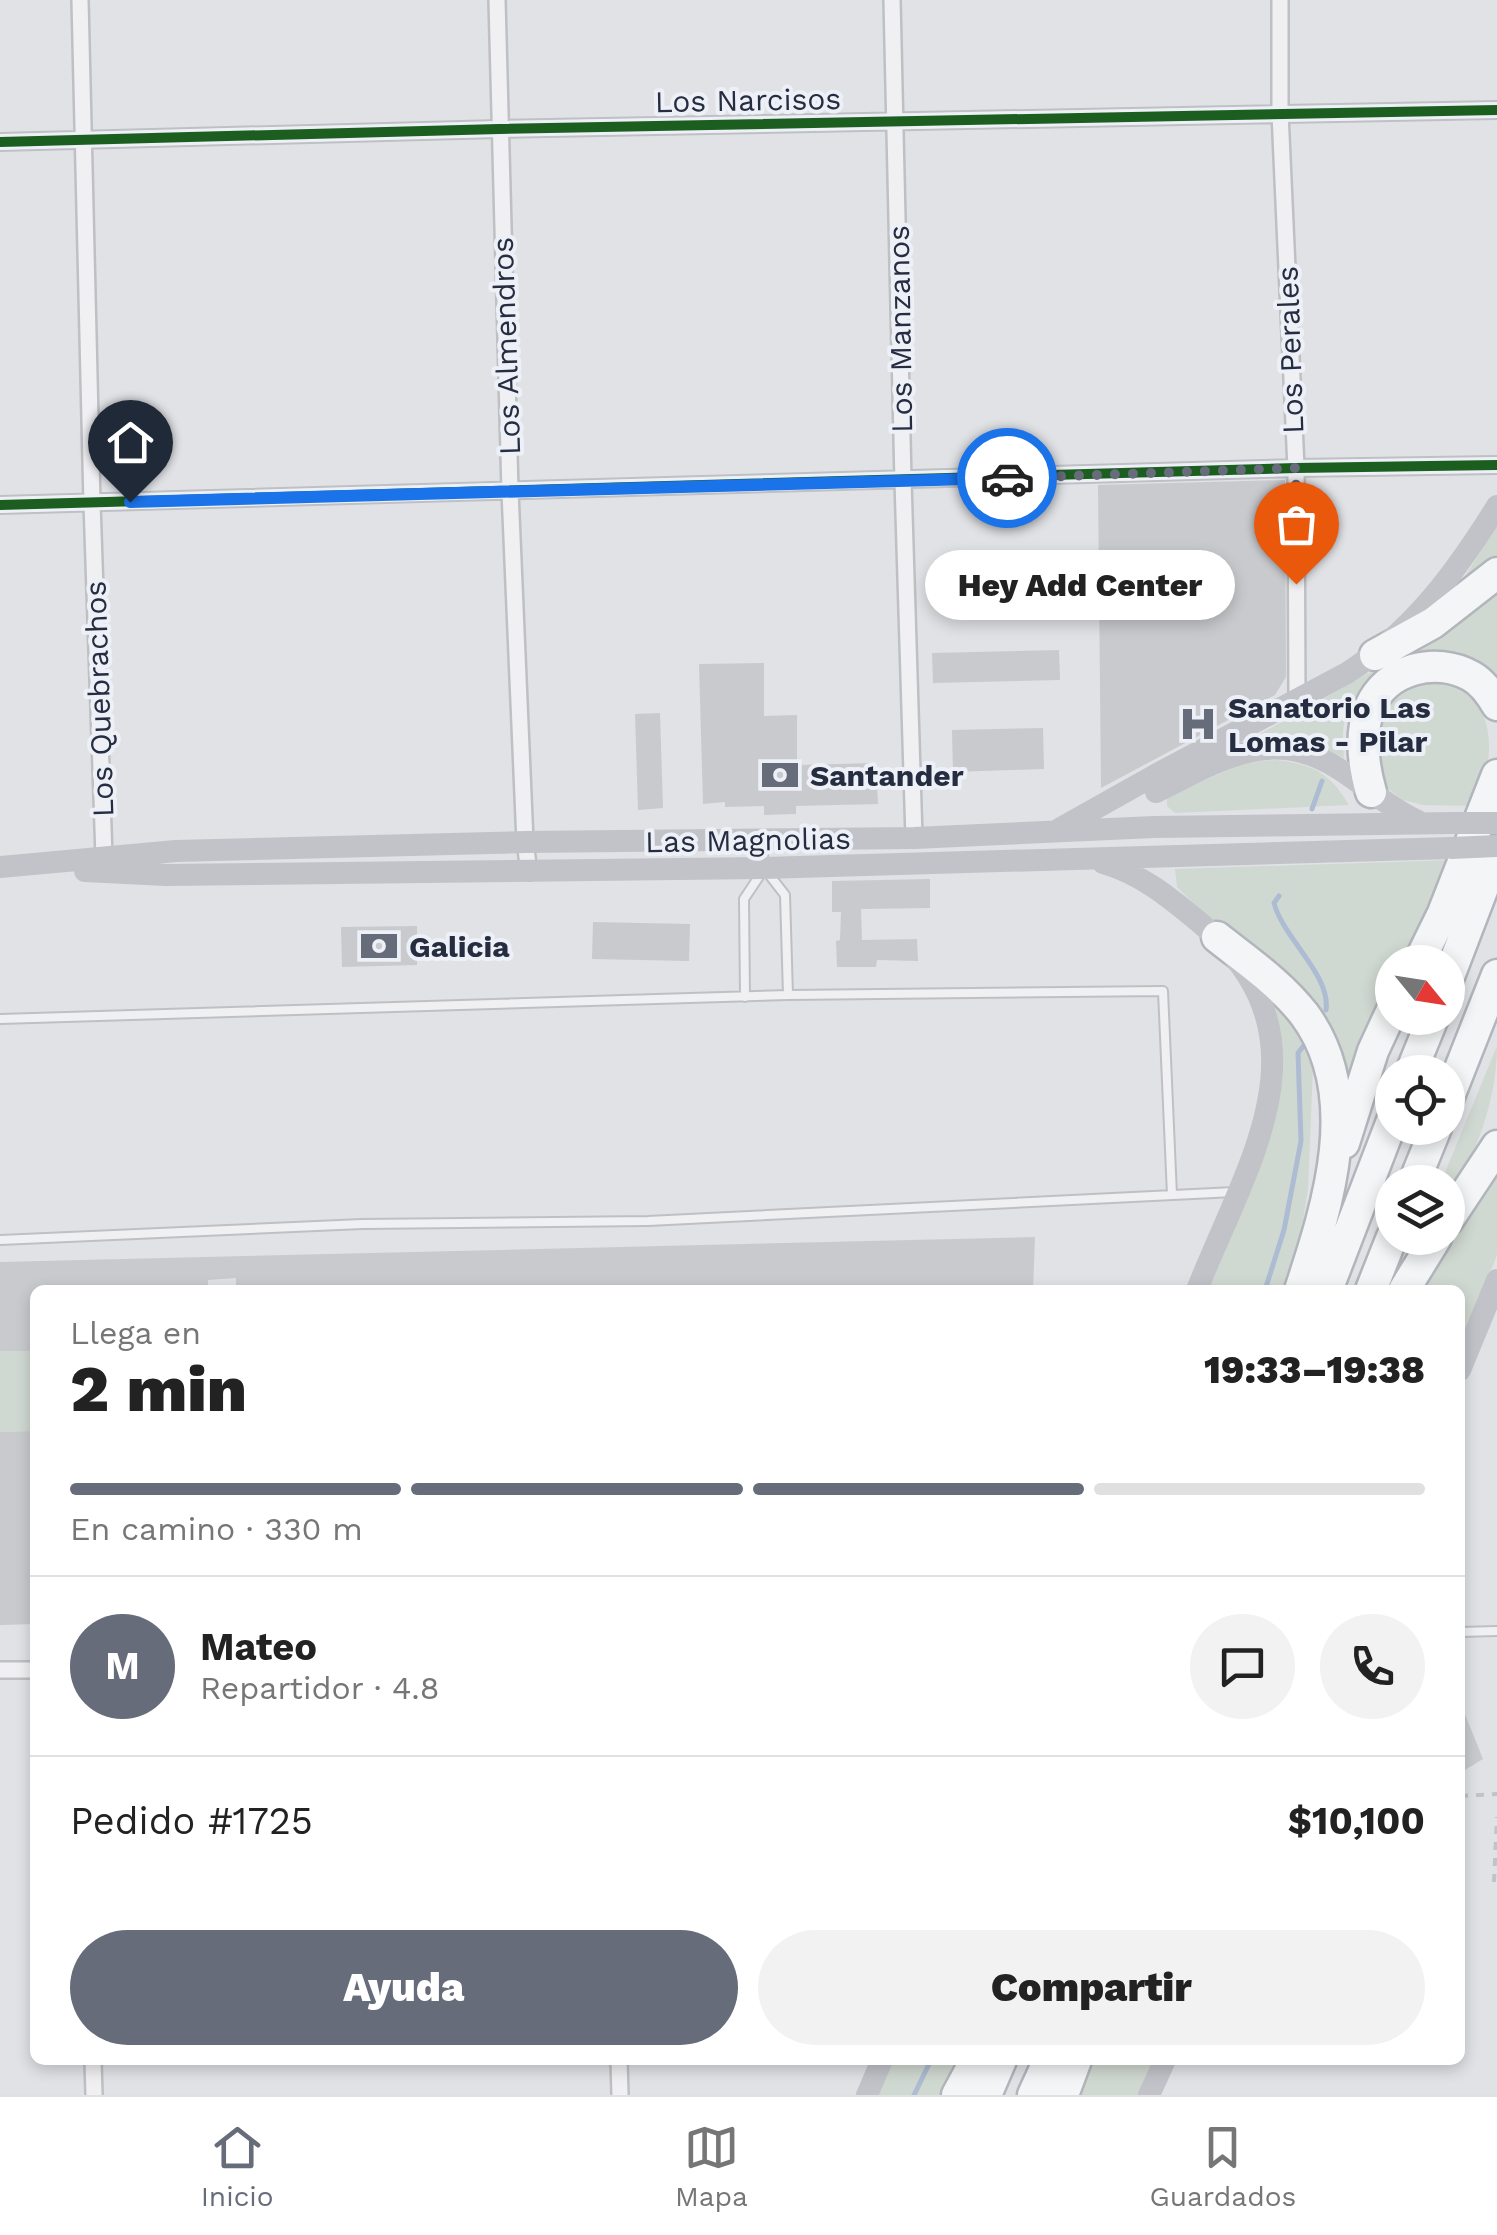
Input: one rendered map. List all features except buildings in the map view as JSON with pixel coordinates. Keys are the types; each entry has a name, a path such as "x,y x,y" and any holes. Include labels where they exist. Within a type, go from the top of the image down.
{"highway":[{"path":"1375,656 1433,623 1497,573"},
{"path":"1371,792 1364,765 1364,730 1374,699 1392,681 1419,668 1450,668 1474,678 1497,704"},
{"path":"1428,945 1497,775"},
{"path":"1461,945 1497,849"},
{"path":"1217,937 1279,987 1317,1036 1334,1094 1331,1184"},
{"path":"1465,1056 1497,975"},
{"path":"1302,1285 1382,1035"},
{"path":"1474,1177 1497,1120"},
{"path":"1329,1285 1383,1145"},
{"path":"1465,1192 1497,1146"},
{"path":"1374,1285 1385,1255"},
{"path":"1407,1285 1426,1255"},
{"path":"957,2095 973,2065"},
{"path":"986,2095 999,2065"},
{"path":"1033,2095 1047,2065"},
{"path":"1063,2095 1074,2065"}],"main road":[{"path":"1157,783 1375,656 1431,602 1497,506"},
{"path":"1056,831 1157,783 1244,751 1273,748 1313,755 1399,812 1424,824"},
{"path":"1157,783 1154,856 1160,891"},
{"name":"Las Magnolias","path":"1497,822 1154,827 914,838 176,851 0,867 166,875 529,872 1497,849"},
{"path":"1085,858 1127,870 1217,937 1243,967 1265,1008 1272,1067 1267,1106 1239,1192 1199,1285"},
{"path":"1465,1358 1497,1280"},
{"path":"867,2095 880,2065"},
{"path":"1149,2095 1162,2065"}],"street":[{"name":"Los Quebrachos","path":"80,0 104,858"},
{"name":"Los Almendros","path":"497,0 510,491 524,842 529,872"},
{"name":"Los Manzanos","path":"892,0 914,838"},
{"name":"Los Perales","path":"1280,0 1280,112 1296,468 1297,700"},
{"name":"Los Narcisos","path":"0,142 1497,110"},
{"path":"0,505 1497,465"},
{"path":"0,1670 30,1670"},
{"path":"93,2065 94,2095"},
{"path":"619,2065 620,2095"}],"lane":[{"path":"762,838 764,868 785,894 788,995"},
{"path":"746,996 744,899 764,868"},
{"path":"0,1018 788,995 1163,992 1172,1196"},
{"path":"0,1240 362,1224 648,1221 1239,1192"},
{"path":"1465,1632 1497,1631"}],"path":[{"path":"1465,1796 1497,1794"},
{"path":"1494,1882 1497,1817"}],"shaded area":[{"path":"1497,525 1497,560 1448,604"},
{"path":"1497,588 1497,687 1424,657 1396,659 1431,642"},
{"path":"1383,665 1350,706 1344,728 1344,758 1295,735 1260,734"},
{"path":"1413,678 1453,680 1481,710 1488,734 1488,759 1473,806 1423,805 1403,800 1380,783 1371,757 1378,709"},
{"path":"1276,760 1319,772 1335,785 1349,805 1175,813 1167,806 1167,797 1246,762"},
{"path":"1452,860 1413,945 1375,945 1375,1013 1356,1048 1340,1113 1341,1081 1205,915 1177,887 1175,869"},
{"path":"1269,994 1289,1015 1313,1068 1308,1189 1296,1267 1291,1285 1211,1285 1253,1182 1280,1059 1278,1019"},
{"path":"1497,1046 1493,1087 1483,1127 1465,1170 1465,1165 1448,1165 1456,1145 1465,1145 1465,1124"},
{"path":"1497,1166 1497,1255 1465,1335 1465,1285 1424,1285 1441,1255 1465,1255 1465,1216"},
{"path":"0,1351 30,1351 30,1431 0,1432"},
{"path":"889,2065 960,2065 945,2095 875,2095"},
{"path":"1087,2065 1154,2065 1139,2095 1076,2095"}],"waterway":[{"path":"1312,809 1322,781"},
{"path":"1279,896 1274,903 1279,916 1321,983 1326,1010"},
{"path":"1267,1285 1284,1230 1301,1141 1298,1053 1305,1044"},
{"path":"914,2095 929,2065"}],"cycle path":[{"path":"0,142 1497,110"},
{"path":"0,505 1497,465"}],"way so far":[{"path":"1007,478 1296,468 1296,584"}],"place":[{"name":"Hey Add Center","path":"1296,584"},
{"name":"Sanatorio Las Lomas - Pilar","path":"1198,724"},
{"name":"Santander","path":"780,775"},
{"name":"Galicia","path":"379,946"}],"route":[{"path":"130,502 1007,478"}]}
